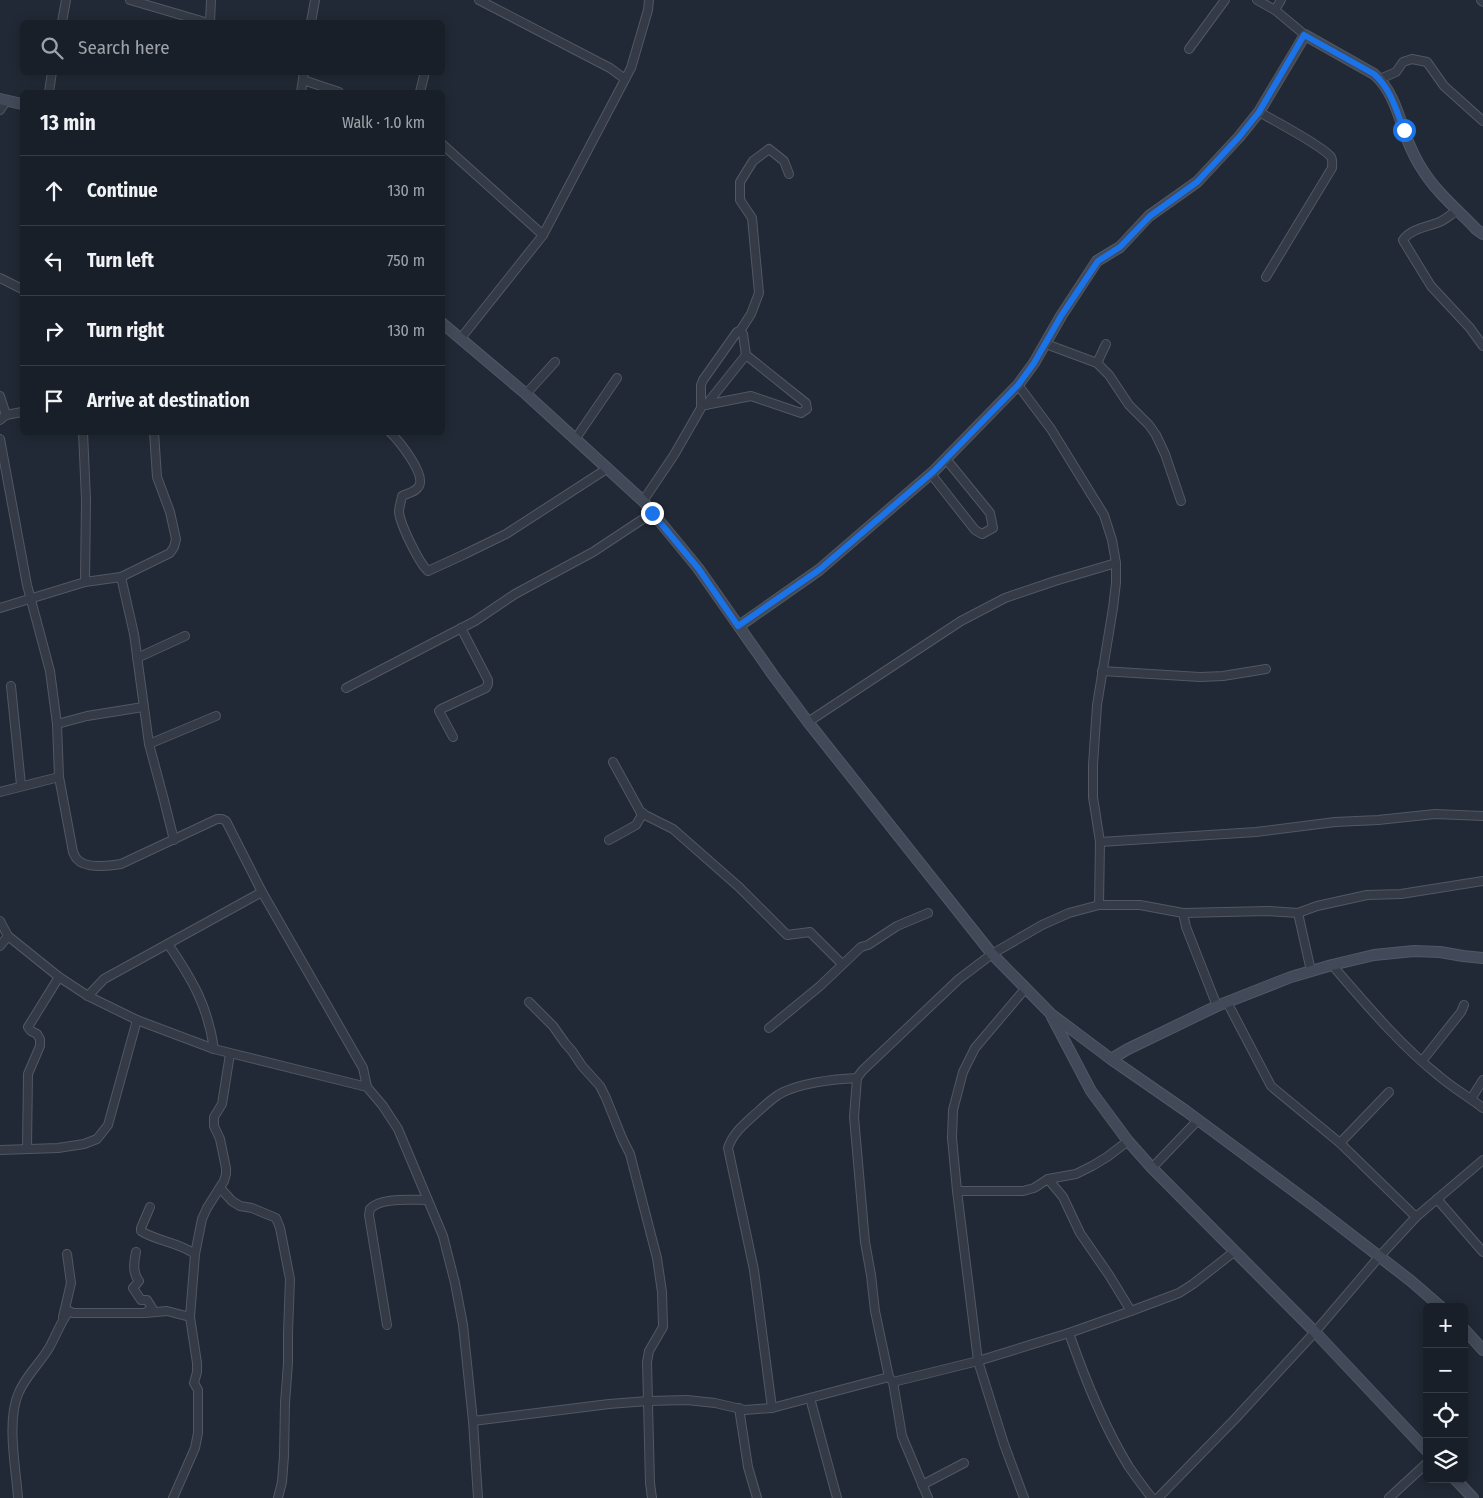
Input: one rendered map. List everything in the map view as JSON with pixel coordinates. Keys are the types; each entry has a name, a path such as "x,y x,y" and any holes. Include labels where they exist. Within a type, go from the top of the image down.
{"street":[{"path":"62,20 66,0"},
{"path":"130,0 198,20"},
{"path":"210,20 211,0"},
{"path":"311,20 314,0"},
{"path":"478,0 610,68 626,80"},
{"path":"461,338 543,235 626,80 644,26 649,0"},
{"path":"1189,49 1225,0"},
{"path":"1257,0 1275,10 1304,35 1377,77 1386,88 1393,102 1407,140 1422,169 1432,183 1483,234"},
{"path":"1275,10 1281,0"},
{"path":"738,626 819,570 931,474 1018,385 1100,258 1120,247 1150,216 1197,182 1239,137 1259,112 1304,35"},
{"path":"1377,77 1396,72 1403,62 1412,58 1427,62 1444,86 1483,121"},
{"path":"49,90 52,75"},
{"path":"420,90 424,75"},
{"path":"301,90 304,76 335,90"},
{"path":"0,110 3,100 20,104"},
{"path":"1259,112 1329,154 1332,164 1332,168 1266,277"},
{"path":"445,147 543,235"},
{"path":"703,406 702,380 737,332 740,331 751,314 760,293 752,218 740,200 740,182 753,161 769,149 784,161 790,174"},
{"path":"1458,210 1439,223 1421,228 1406,236 1403,240 1431,286 1470,328 1483,346"},
{"path":"0,278 20,288"},
{"path":"445,326 576,438 643,501 698,568 772,675 808,722 992,954 1050,1014 1198,1120 1411,1281 1436,1303"},
{"path":"703,406 751,396 801,413 807,409 806,403 746,355 743,334 740,331"},
{"path":"1046,344 1097,363 1109,375 1130,405 1156,435 1165,454 1181,502"},
{"path":"1097,363 1106,344"},
{"path":"643,501 674,455 703,406 746,355"},
{"path":"526,394 555,362"},
{"path":"576,438 617,378"},
{"path":"1018,385 1051,429 1104,515 1112,540 1116,563 1113,608 1097,705 1093,765 1093,797 1100,842 1099,904"},
{"path":"0,396 3,418 20,413"},
{"path":"83,435 86,500 85,582"},
{"path":"0,608 85,582 121,577 170,553 176,539 170,512 157,477 154,435"},
{"path":"393,435 412,461 421,479 420,486 414,492 402,496 399,514 420,560 428,571 506,534 608,468"},
{"path":"0,439 31,599 50,671 57,724 59,777 73,852 78,861 107,867 121,864 217,819 226,821 262,892 363,1068 367,1087 383,1106 398,1129 443,1236 463,1325 473,1422 478,1498"},
{"path":"931,474 975,530 982,534 993,528 990,513 946,459"},
{"path":"346,688 474,621 515,594 593,552 652,513"},
{"path":"808,722 961,620 1005,598 1055,580 1116,563"},
{"path":"121,577 134,634 149,744 174,840"},
{"path":"453,737 439,711 486,688 488,684 488,680 461,628"},
{"path":"137,658 185,636"},
{"path":"1102,671 1200,677 1223,676 1266,669"},
{"path":"10,686 21,785"},
{"path":"57,724 87,716 143,707"},
{"path":"149,744 216,716"},
{"path":"613,762 641,813 673,829 739,887 787,935 810,932 842,964"},
{"path":"0,792 21,785 59,777"},
{"path":"609,840 636,825 643,813"},
{"path":"1100,842 1256,832 1335,822 1435,814 1483,816"},
{"path":"928,1498 902,1436 875,1311 865,1242 854,1117 857,1078 862,1071 954,983 992,954 1042,925 1099,904 1140,905 1183,913 1268,911 1298,913 1317,906 1366,895 1401,894 1483,882"},
{"path":"88,996 104,979 262,892"},
{"path":"769,1028 820,986 861,947 868,945 897,926 928,913"},
{"path":"1183,913 1186,927 1222,1004 1271,1086 1340,1143 1416,1217"},
{"path":"1298,913 1311,971"},
{"path":"0,921 8,936 59,977 88,996 137,1020 230,1054 367,1087"},
{"path":"0,946 8,936"},
{"path":"168,944 197,990 208,1019 214,1049"},
{"path":"1111,1059 1128,1048 1222,1004 1291,977 1332,964 1374,955 1414,951 1440,952 1483,958"},
{"path":"1332,964 1373,1012 1422,1061 1439,1077 1483,1108"},
{"path":"26,1148 28,1074 40,1046 40,1039 28,1027 59,977"},
{"path":"1024,1498 1004,1444 978,1361 952,1138 953,1110 963,1072 975,1048 1025,988"},
{"path":"529,1002 553,1026 582,1066 600,1086 630,1154 655,1249 662,1292 663,1327 652,1346 647,1362 652,1498"},
{"path":"1422,1061 1461,1012 1464,1005"},
{"path":"1050,1014 1091,1091 1128,1141 1152,1168 1315,1332 1423,1446"},
{"path":"0,1150 58,1148 84,1144 97,1139 108,1125 137,1020"},
{"path":"173,1498 195,1448 198,1433 198,1390 194,1383 197,1372 190,1317 195,1254 202,1219 224,1181 226,1168 220,1139 214,1126 214,1117 222,1104 230,1054"},
{"path":"772,1408 754,1270 728,1148 734,1135 747,1121 777,1096 790,1089 803,1086 845,1078 857,1078"},
{"path":"1471,1099 1483,1080"},
{"path":"1340,1143 1389,1092"},
{"path":"1152,1168 1198,1120"},
{"path":"957,1191 1022,1191 1034,1188 1048,1179 1076,1174 1107,1157 1128,1141"},
{"path":"1158,1498 1235,1419 1315,1332 1416,1217 1483,1160"},
{"path":"1048,1179 1063,1197 1080,1232 1131,1311"},
{"path":"220,1188 232,1201 240,1206 252,1208 276,1218 280,1228 290,1279 283,1473 278,1498"},
{"path":"1437,1199 1483,1252"},
{"path":"387,1326 369,1215 370,1209 384,1202 427,1200"},
{"path":"150,1207 141,1228 142,1231 182,1246 195,1254"},
{"path":"473,1422 609,1404 648,1401 687,1400 714,1403 745,1410 772,1408 891,1379 978,1361 1069,1333 1178,1293 1193,1284 1235,1251"},
{"path":"136,1252 134,1262 136,1277 139,1281 133,1288 141,1300 147,1300 152,1308 145,1314"},
{"path":"18,1498 13,1433 14,1404 19,1391 50,1347 68,1302 72,1283 67,1254"},
{"path":"61,1321 69,1311 73,1313 145,1314 167,1311 190,1317"},
{"path":"1069,1333 1083,1373 1106,1425 1129,1466 1152,1498"},
{"path":"1468,1333 1483,1350"},
{"path":"810,1398 837,1498"},
{"path":"739,1408 748,1467 757,1498"},
{"path":"922,1485 964,1463"},
{"path":"1389,1498 1423,1468"},
{"path":"1459,1483 1473,1498"}],"route":[{"path":"652,513 698,568 738,626 819,570 934,471 981,424 1018,385 1034,363 1061,316 1100,258 1120,247 1158,209 1187,191 1251,123 1304,35 1380,79 1393,102 1404,130"}]}
